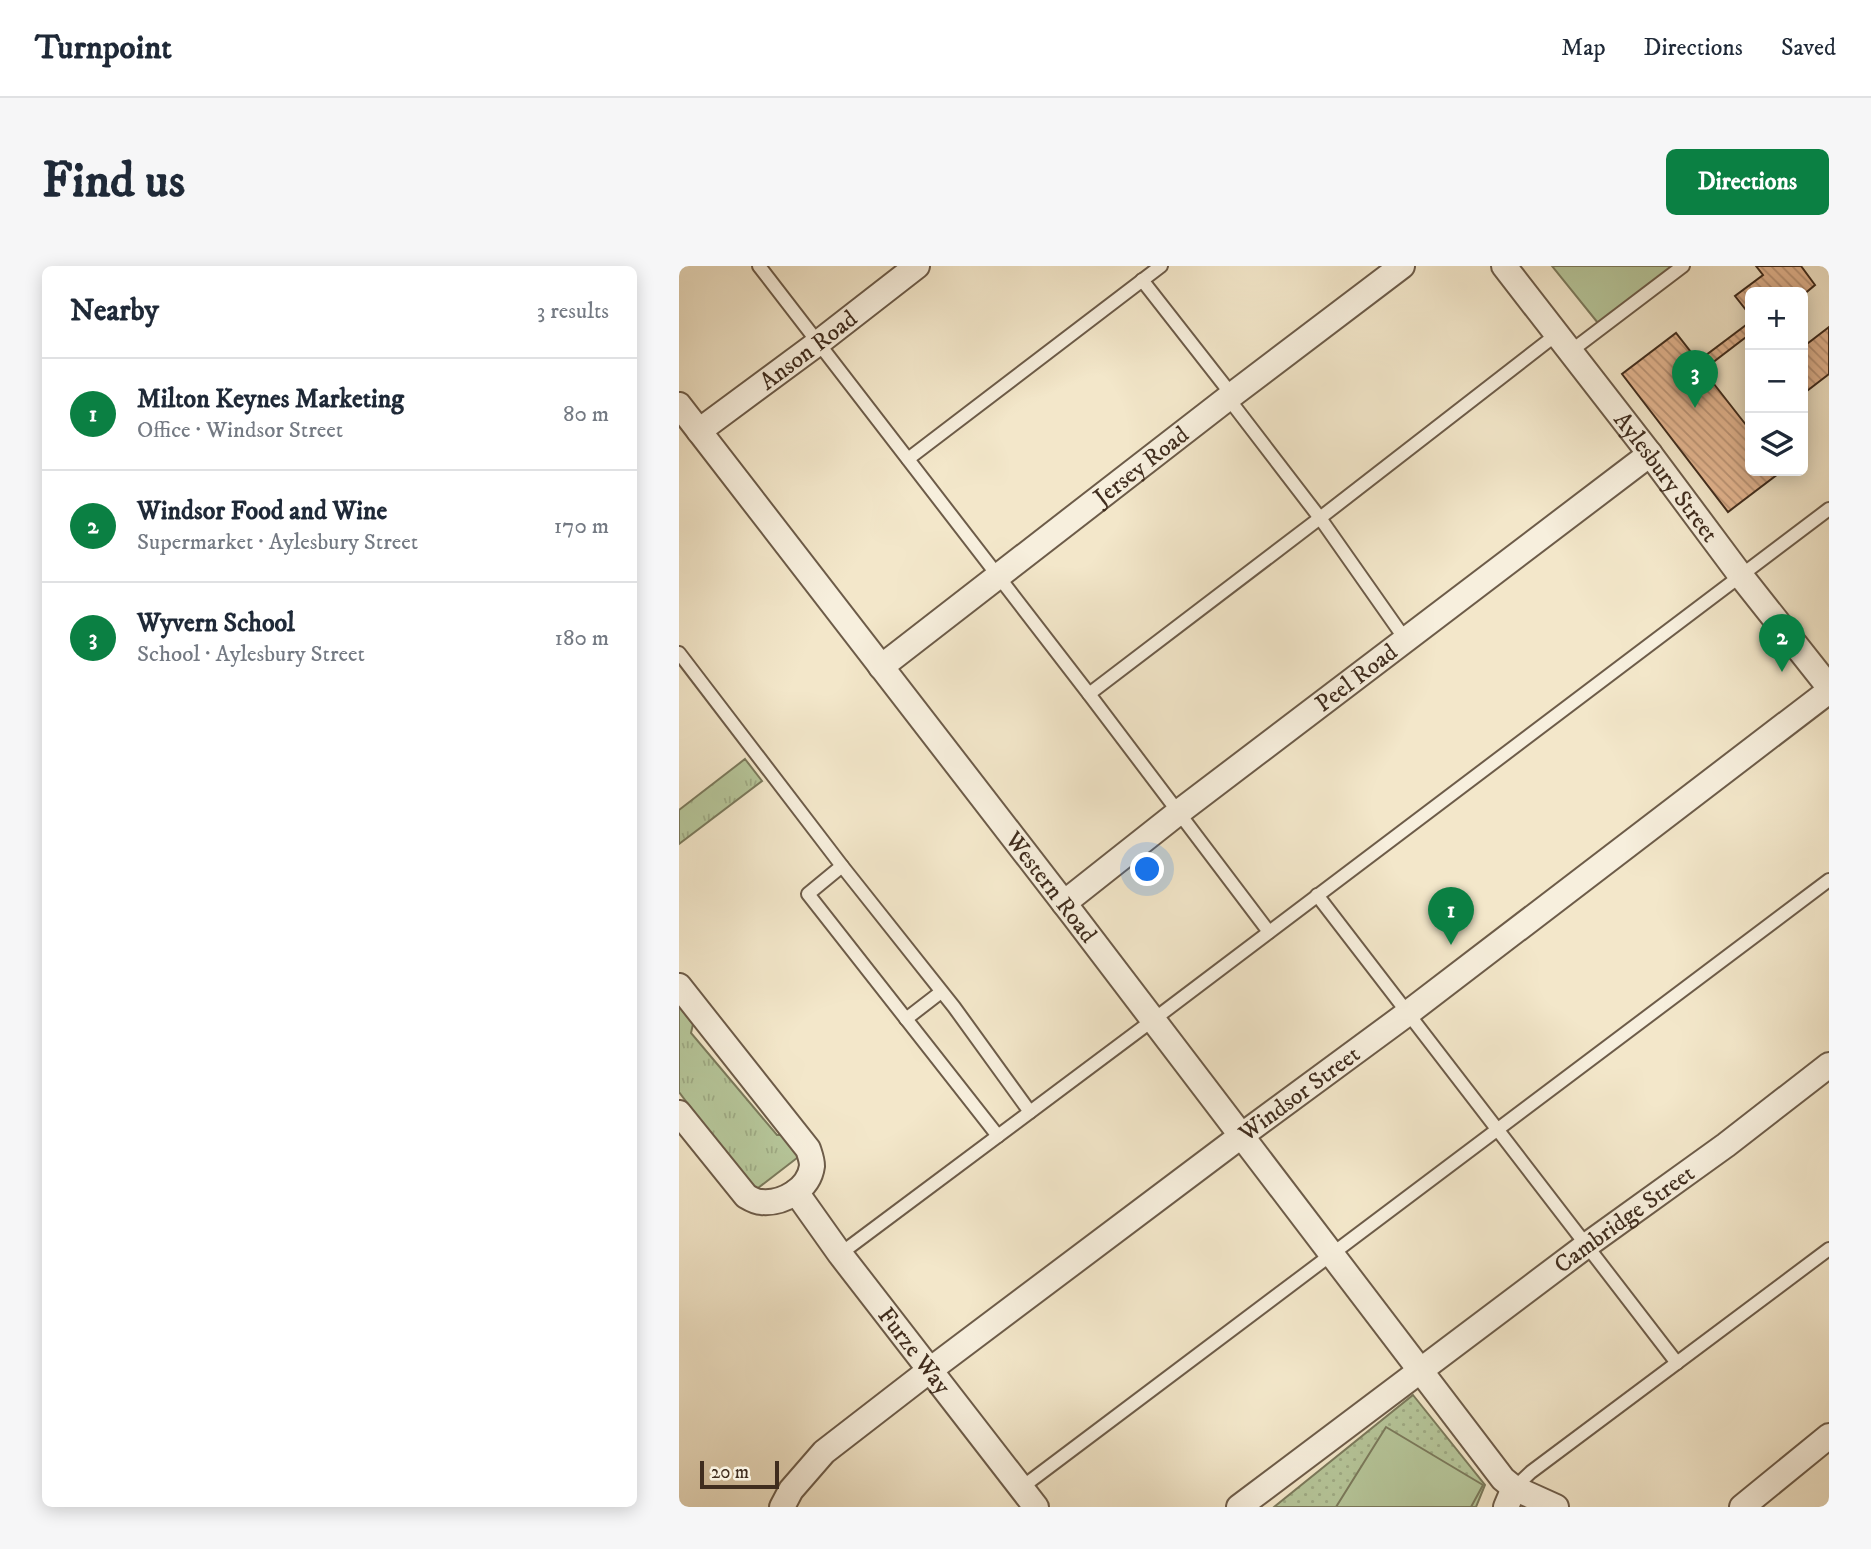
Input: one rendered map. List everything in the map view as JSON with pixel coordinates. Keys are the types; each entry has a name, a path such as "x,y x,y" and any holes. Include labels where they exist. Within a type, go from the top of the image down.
{"street":[{"name":"Anson Road","path":"699,431 917,266"},
{"name":"Jersey Road","path":"881,667 1402,266"},
{"name":"Aylesbury Street","path":"1504,266 1829,689"},
{"name":"Western Road","path":"679,405 1064,903 1503,1479 1510,1497"},
{"name":"Peel Road","path":"1064,903 1179,812 1650,454"},
{"name":"Windsor Street","path":"782,1507 791,1490 824,1452 1408,1013 1829,689"},
{"path":"679,986 808,1149 812,1163 807,1180 796,1192 776,1202 758,1202 746,1196 679,1113"},
{"name":"Cambridge Street","path":"1420,1371 1829,1065"},
{"name":"Furze Way","path":"796,1192 840,1254 1029,1497"},
{"path":"1239,1507 1420,1371"},
{"path":"1742,1507 1829,1436"},
{"path":"1510,1497 1556,1507"}],"lane":[{"path":"759,266 1269,932"},
{"path":"908,459 1161,266"},
{"path":"1089,694 1320,518 1564,342 1683,266"},
{"path":"1142,280 1320,518 1405,639"},
{"path":"840,1254 1829,509"},
{"path":"679,653 954,1007 1030,1112"},
{"path":"842,866 808,894 998,1136"},
{"path":"1029,1497 1332,1255 1829,880"},
{"path":"1317,895 1677,1363"},
{"path":"906,1019 941,992"},
{"path":"1510,1497 1531,1472 1829,1249"}],"green space":[{"path":"1552,266 1683,266 1602,328"},
{"path":"745,759 762,781 679,844 679,810"},
{"path":"679,1006 693,1024 691,1033 777,1135 786,1135 798,1153 797,1158 758,1188 751,1187 679,1092"},
{"path":"1413,1395 1485,1485 1476,1507 1274,1507"},
{"path":"1386,1427 1483,1485 1471,1507 1336,1507"}],"building":[{"path":"1756,266 1801,266 1815,285 1808,291 1808,287 1747,287 1763,275"},
{"path":"1745,288 1745,309 1735,296"},
{"path":"1745,326 1745,338 1703,370 1745,424 1745,476 1775,476 1728,512 1622,374 1676,333 1698,361"},
{"path":"1829,327 1829,374 1808,390 1808,350 1808,343"}],"place":[{"name":"Wyvern School","path":"1695,408"},
{"name":"Windsor Food and Wine","path":"1782,672"},
{"name":"Milton Keynes Marketing","path":"1451,945"}]}
